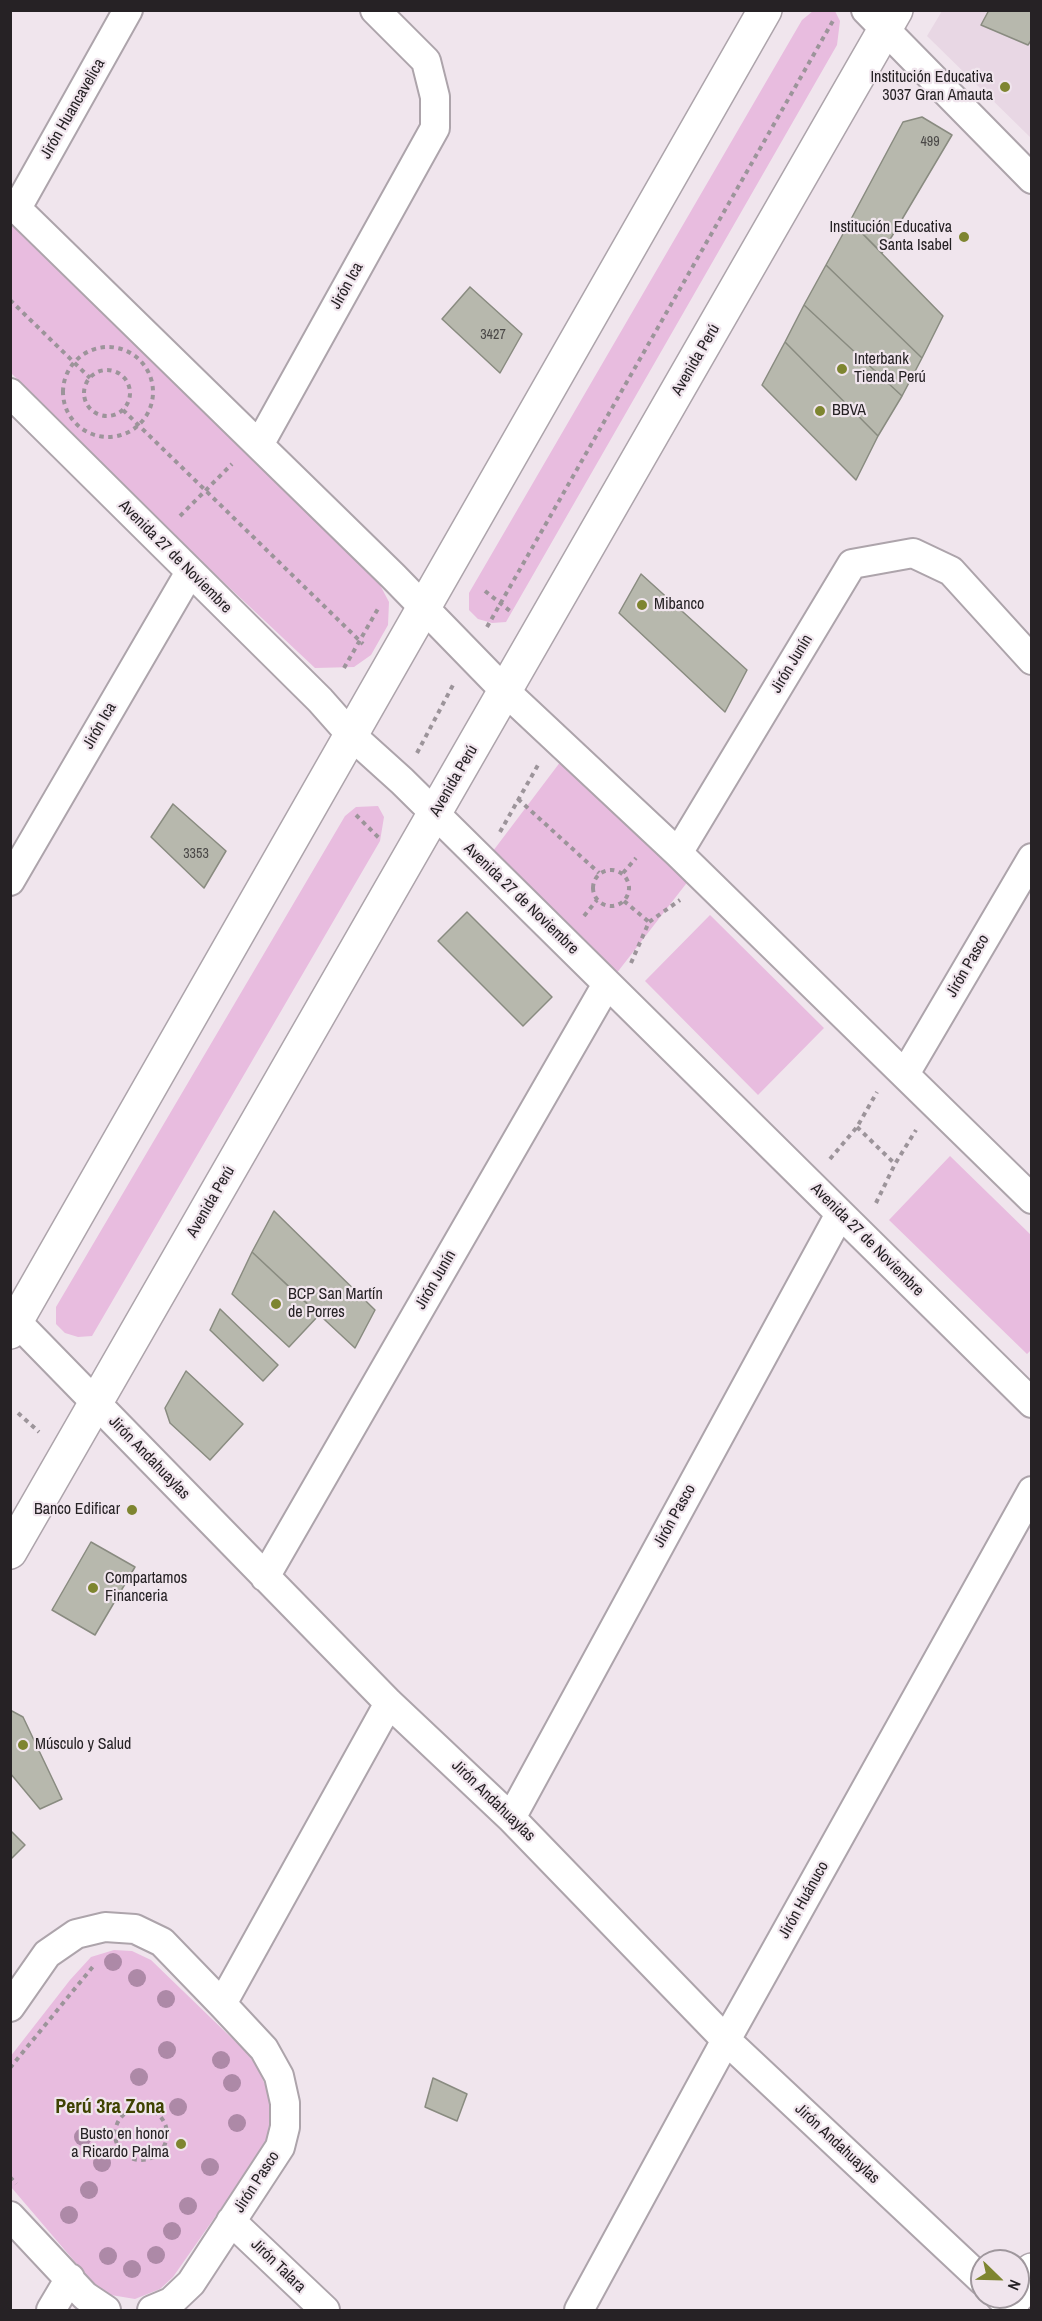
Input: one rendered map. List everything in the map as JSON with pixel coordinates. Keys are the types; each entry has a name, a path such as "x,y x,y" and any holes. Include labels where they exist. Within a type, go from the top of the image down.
{"main road":[{"path":"13,1323 765,10"},
{"name":"Avenida Perú","path":"10,1552 506,691 882,17"}],"street":[{"name":"Jirón Huancavelica","path":"14,205 128,10"},
{"name":"Jirón Ica","path":"248,452 435,128 435,97 426,61 375,10"},
{"path":"882,17 1032,179"},
{"path":"14,205 248,452 424,608 506,691 678,853 1032,1199"},
{"name":"Avenida 27 de Noviembre","path":"10,393 320,700 351,735 402,781 1032,1403"},
{"name":"Jirón Junín","path":"678,853 852,564 913,553 951,571 1032,660"},
{"name":"Jirón Ica","path":"10,881 190,572"},
{"name":"Jirón Pasco","path":"899,1068 1032,858"},
{"name":"Jirón Junín","path":"265,1577 612,989"},
{"name":"Jirón Pasco","path":"511,1818 840,1214"},
{"name":"Jirón Andahuaylas","path":"13,1323 96,1403 389,1703 511,1818 726,2040 970,2269"},
{"name":"Jirón Huánuco","path":"579,2310 726,2040 1032,1491"},
{"path":"222,2004 389,1703"},
{"name":"Jirón Pasco","path":"10,2007 47,1954 76,1934 105,1927 135,1929 162,1942 264,2049 279,2076 285,2103 285,2127 280,2147 191,2283 171,2302 152,2310"},
{"path":"10,2216 85,2296 106,2310"},
{"name":"Jirón Talara","path":"231,2221 325,2310"},
{"path":"51,2310 70,2278"}],"path":[{"path":"402,781 470,654 501,604 839,10"},
{"path":"10,300 90,378"},
{"path":"102,347 118,348 133,354 145,366 152,381 153,396 149,412 139,426 127,434 112,438 98,437 84,432 73,422 65,408 62,392 66,376 74,362 87,352 102,347"},
{"path":"109,370 119,373 127,380 130,391 129,402 123,410 113,416 102,416 92,410 84,395 90,378 99,372 109,370"},
{"path":"123,410 360,640 388,671"},
{"path":"174,522 248,452"},
{"path":"485,591 516,615"},
{"path":"344,668 384,598"},
{"path":"498,835 544,755"},
{"path":"518,800 599,873"},
{"path":"356,815 388,847"},
{"path":"607,869 615,869 623,873 629,882 629,892 624,901 616,906 606,906 597,900 593,891 594,881 599,873 607,869"},
{"path":"612,989 650,922 706,881"},
{"path":"624,901 650,922"},
{"path":"809,1183 857,1127 899,1068"},
{"path":"861,1235 895,1164 934,1102"},
{"path":"857,1127 895,1164"},
{"path":"10,2068 94,1964 102,1960"},
{"path":"137,2108 153,2110 165,2122 167,2138 165,2146 153,2157 135,2160 121,2150 117,2141 117,2124 129,2111 137,2108"}],"shaded area":[{"path":"813,11 835,11 840,21 837,45 506,622 492,623 478,619 469,610 469,593 802,20"},
{"name":"Institución Educativa 3037 Gran Amauta","path":"942,11 1031,11 1031,138 927,36"},
{"path":"10,222 379,583 389,602 388,625 371,655 354,667 315,668 167,529 11,373"},
{"path":"561,761 689,880 616,974 493,851"},
{"path":"378,806 384,817 380,841 92,1336 78,1337 65,1333 56,1324 56,1307 345,816 356,807"},
{"path":"710,915 824,1028 758,1095 645,981"},
{"path":"950,1156 1031,1235 1032,1349 1027,1354 889,1220"},
{"path":"114,1950 132,1951 151,1960 245,2051 256,2065 267,2089 271,2113 266,2144 173,2277 160,2289 135,2299 111,2295 93,2283 11,2187 10,2057 70,1980 91,1957"}],"building":[{"path":"989,10 1032,10 1032,39 1028,45 981,25"},
{"path":"922,117 952,135 882,253 850,221 903,122"},
{"path":"850,221 943,316 922,358 826,265"},
{"path":"826,265 922,358 902,396 804,305"},
{"path":"470,287 522,334 500,373 442,319"},
{"name":"Interbank Tienda Perú","path":"804,305 902,396 878,436 785,342"},
{"name":"BBVA","path":"785,342 878,436 856,480 762,385"},
{"path":"641,574 747,670 725,712 619,613"},
{"path":"173,804 226,851 204,888 151,837"},
{"path":"467,912 552,997 523,1026 438,941"},
{"path":"274,1211 375,1310 355,1348 252,1252"},
{"name":"BCP San Martín de Porres","path":"252,1252 319,1315 289,1347 232,1294"},
{"path":"220,1309 278,1365 263,1381 210,1330"},
{"path":"186,1371 243,1424 210,1460 170,1423 165,1408"},
{"name":"Compartamos Financeria","path":"91,1542 135,1567 95,1635 52,1610"},
{"name":"Músculo y Salud","path":"10,1710 23,1717 62,1799 40,1809 10,1773"},
{"path":"10,1830 25,1845 10,1860"},
{"path":"433,2078 467,2094 457,2121 425,2107"}],"place":[{"name":"Institución Educativa 3037 Gran Amauta","path":"1005,87"},
{"name":"Institución Educativa Santa Isabel","path":"964,237"},
{"name":"Interbank Tienda Perú","path":"842,369"},
{"name":"BBVA","path":"820,411"},
{"name":"Mibanco","path":"642,605"},
{"name":"BCP San Martín de Porres","path":"276,1304"},
{"name":"Banco Edificar","path":"132,1510"},
{"name":"Compartamos Financeria","path":"93,1588"},
{"name":"Músculo y Salud","path":"23,1745"},
{"name":"Busto en honor a Ricardo Palma","path":"181,2144"}],"district":[{"name":"Perú 3ra Zona","path":"110,2108"}]}
